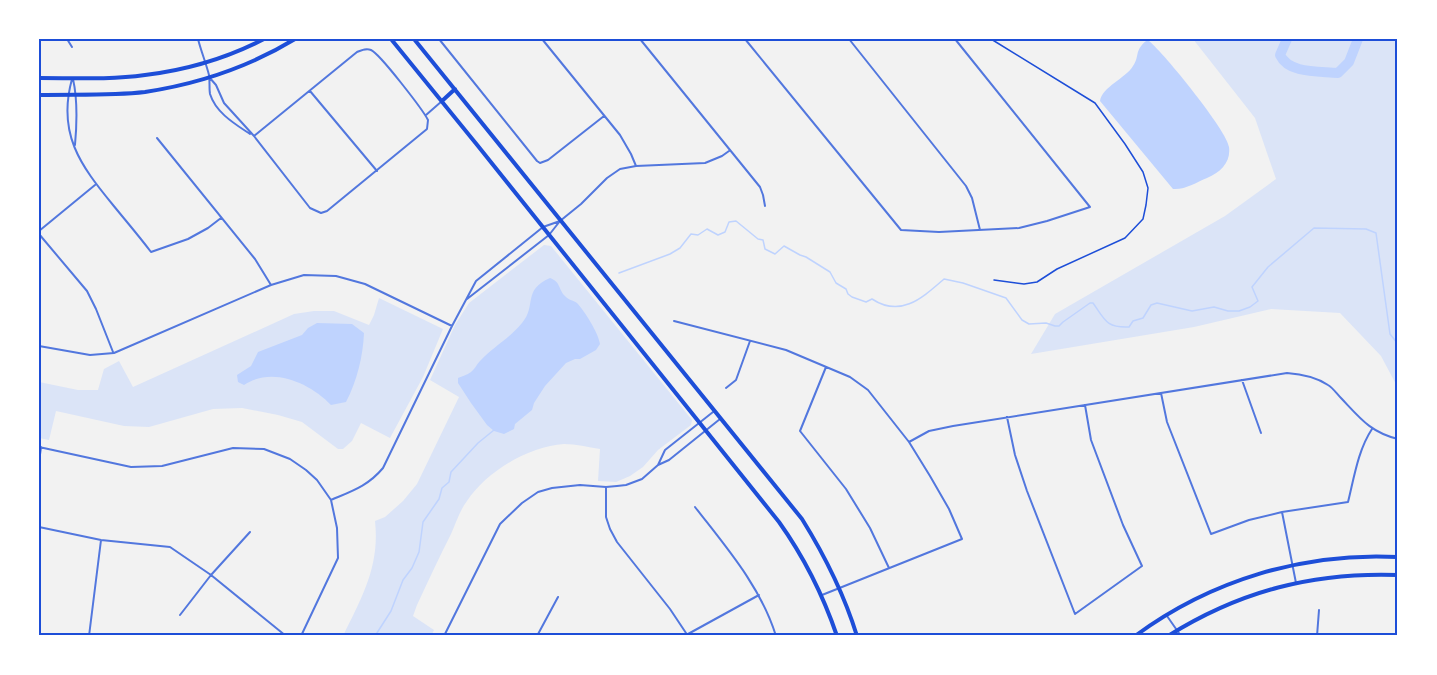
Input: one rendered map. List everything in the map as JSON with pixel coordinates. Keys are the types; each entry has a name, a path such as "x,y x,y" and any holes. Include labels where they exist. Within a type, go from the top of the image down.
{"main road":[{"path":"39,78 121,77 173,71 240,51 264,39"},
{"path":"39,95 144,92 177,86 244,66 295,39"},
{"path":"391,39 779,522 800,553 822,595 837,636"},
{"path":"414,39 802,519 839,588 857,636"},
{"path":"442,101 455,89"},
{"path":"1135,636 1185,604 1259,573 1323,559 1398,556"},
{"path":"1168,636 1211,611 1270,589 1352,575 1398,575"}],"street":[{"path":"67,39 72,47"},
{"path":"198,39 209,77 210,93 219,109 232,122 254,136"},
{"path":"439,39 540,163 548,160 604,116"},
{"path":"542,39 626,145 636,166"},
{"path":"640,39 760,187 765,207"},
{"path":"745,39 901,230 939,232 1018,228 1090,207 955,39"},
{"path":"849,39 966,186 972,198 980,231"},
{"path":"209,77 224,103 254,136 310,208 321,213 327,211 427,129 428,120 376,54 365,49 357,52 254,136"},
{"path":"72,78 68,94 68,126 74,148 96,184 152,252 188,239 221,218"},
{"path":"72,78 76,94 77,127 74,148"},
{"path":"310,91 377,171"},
{"path":"426,115 442,101"},
{"path":"157,138 255,259 271,285"},
{"path":"465,301 549,235 613,173 636,166 705,163 729,151"},
{"path":"96,184 39,232 87,291 114,353"},
{"path":"331,500 359,488 374,478 382,468 452,326 477,281 543,227 560,222"},
{"path":"39,346 90,355 114,353 271,285 304,275 336,276 365,284 452,326"},
{"path":"674,321 786,350 850,377 868,390 909,442 949,509 962,540 822,595"},
{"path":"726,388 736,380 750,341"},
{"path":"826,366 800,431 846,489 870,528 889,568"},
{"path":"909,442 929,431 1287,373 1314,378 1330,386 1372,429 1398,439"},
{"path":"1242,380 1261,433"},
{"path":"1161,392 1167,422 1211,534 1249,520 1282,512 1348,502 1361,450 1372,429"},
{"path":"1007,417 1019,468 1075,614 1142,566 1123,525 1091,440 1085,405"},
{"path":"658,465 665,450 714,411"},
{"path":"444,636 500,524 508,514 538,492 552,488 579,485 606,487 626,485 642,479 720,418"},
{"path":"39,462 40,447 131,467 162,466 233,448 264,449 290,459 317,480 331,500 337,528 338,558 301,636"},
{"path":"606,487 606,517 617,542 688,635 759,595"},
{"path":"695,507 737,561 759,595 776,636"},
{"path":"1282,512 1296,583"},
{"path":"39,527 101,540 170,547 211,575 286,636"},
{"path":"180,615 250,531"},
{"path":"89,636 101,540"},
{"path":"537,636 558,597"},
{"path":"1317,636 1319,610"},
{"path":"1167,615 1181,636"}],"path":[{"path":"991,39 1095,103 1143,172 1148,188 1143,219 1125,238 1057,269 1037,282 1024,284 994,280"}],"shaded area":[{"path":"1193,39 1398,39 1398,388 1381,356 1340,313 1271,309 1194,327 1031,354 1055,314 1225,216 1276,179 1255,118"},
{"path":"544,245 551,246 692,420 691,425 658,450 643,467 616,482 598,481 600,449 564,444 537,450 510,462 475,490 460,512 417,605 413,616 434,630 431,636 343,636 363,594 372,567 376,537 375,521 385,517 417,484 459,397 430,380 455,325 469,303"},
{"path":"379,298 443,329 423,377 390,438 361,423 352,441 343,449 338,449 302,422 242,408 213,409 149,427 124,426 56,411 49,440 39,438 39,382 78,390 98,390 104,369 119,361 133,387 294,314 334,311 369,325"}],"water":[{"path":"1146,41 1157,48 1181,76 1218,126 1229,147 1227,162 1221,170 1182,188 1173,189 1100,101 1105,91 1130,70 1140,48"},
{"path":"550,278 558,284 566,297 577,303 594,328 600,344 596,350 580,359 566,363 545,386 532,410 515,424 514,429 504,434 494,431 471,403 458,383 458,378 474,370 485,356 517,328 526,317 536,288"},
{"path":"317,323 352,324 364,333 359,368 346,402 331,405 302,384 278,377 266,377 244,385 238,382 237,375 251,366 258,352 302,335"}],"waterway":[{"path":"1287,39 1280,55 1290,66 1297,69 1338,73 1349,62 1358,39"},
{"path":"619,273 670,254 680,248 691,234 698,235 707,229 718,235 725,232 729,222 736,221 758,239 763,240 765,249 775,254 784,246 806,257 830,272 836,283 846,289 848,294 866,302 872,299 892,307 902,306 919,299 944,279 1006,298 1022,320 1029,324 1046,323 1059,326 1093,303 1107,322 1115,326 1129,327 1133,321 1143,318 1151,305 1157,303 1192,311 1214,307 1239,311 1250,307 1258,301 1252,287 1268,267 1314,228 1366,229 1376,233 1390,334 1398,344"},
{"path":"375,636 391,611 403,580 412,568 419,552 423,522 439,499 442,488 449,482 451,472 478,443 494,430"}]}
